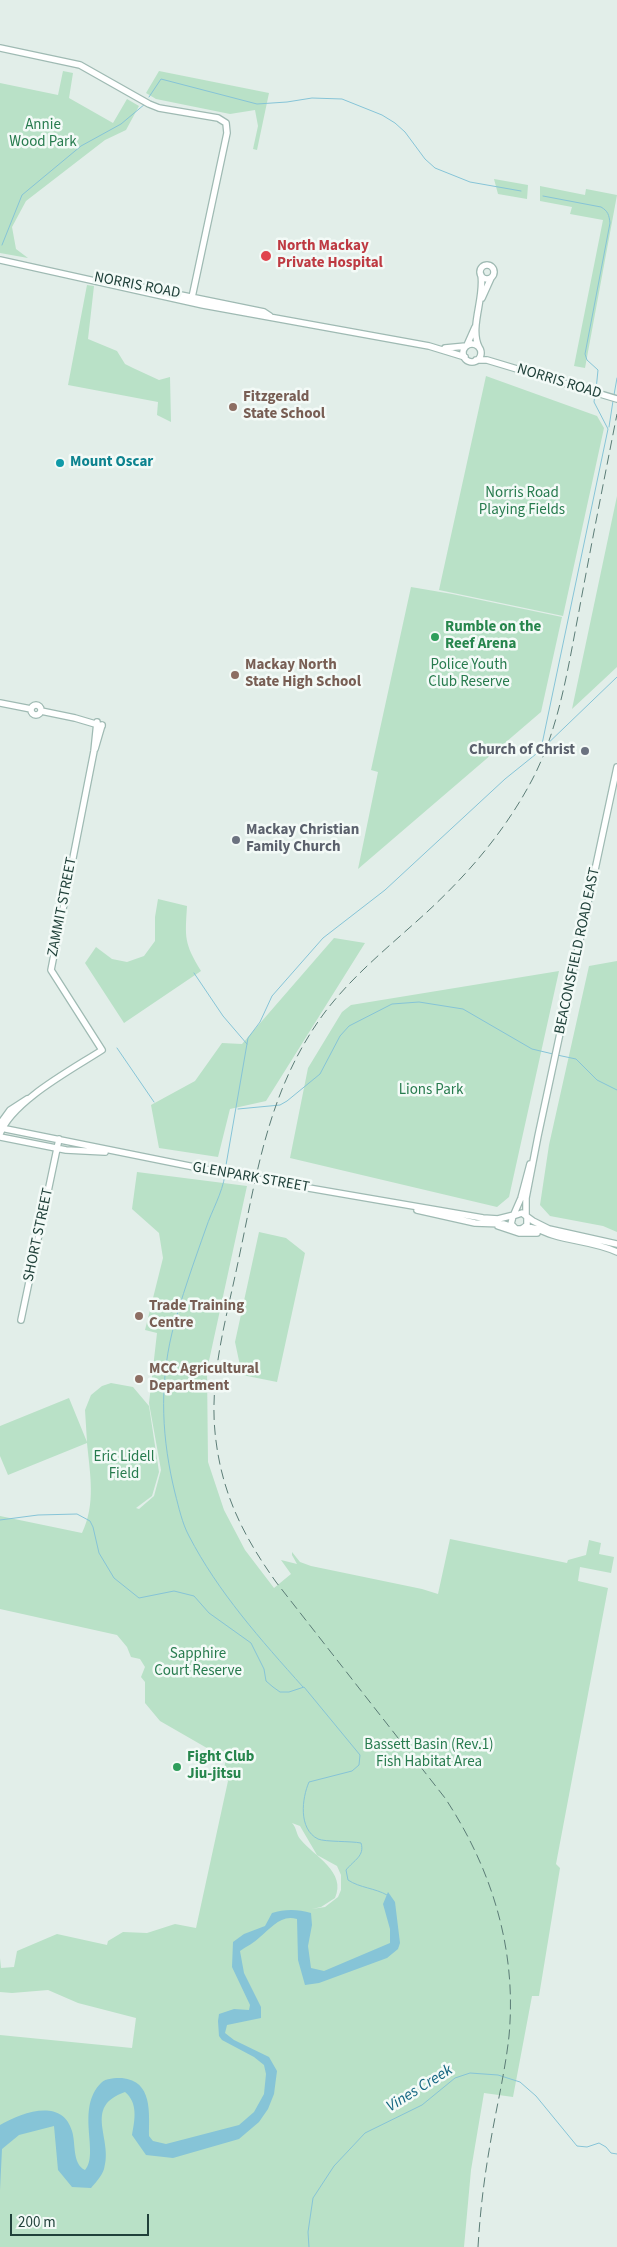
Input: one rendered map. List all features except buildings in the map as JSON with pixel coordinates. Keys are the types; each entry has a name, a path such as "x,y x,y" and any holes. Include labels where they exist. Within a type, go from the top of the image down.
{"street":[{"path":"0,48 80,64 149,104 218,118 226,123 227,133 192,299"},
{"path":"482,298 482,267 488,264 490,256"},
{"name":"NORRIS ROAD","path":"1,261 142,290 264,312 270,316 440,348 465,357"},
{"path":"476,326 477,342 481,354 476,360 469,361 465,357 464,351 476,326 482,298 494,270 488,264"},
{"path":"481,275 485,279 491,278"},
{"path":"467,346 474,344 479,347"},
{"name":"NORRIS ROAD","path":"440,348 467,346"},
{"name":"NORRIS ROAD","path":"479,347 500,364"},
{"name":"NORRIS ROAD","path":"476,360 486,360 617,399"},
{"name":"ZAMMIT STREET","path":"0,703 31,709 35,715 41,711 75,718 91,719 100,724 51,970 102,1050 37,1093"},
{"name":"BEACONSFIELD ROAD EAST","path":"526,1217 526,1198 538,1136 617,767"},
{"path":"0,1130 11,1115 37,1093"},
{"path":"0,1130 3,1118 14,1107 37,1093"},
{"path":"17,1132 12,1128 11,1120 22,1106"},
{"name":"GLENPARK STREET","path":"0,1130 59,1139 268,1181 488,1219 514,1215"},
{"name":"GLENPARK STREET","path":"0,1130 57,1149 117,1152"},
{"name":"BEACONSFIELD ROAD EAST","path":"514,1215 521,1198 538,1136"},
{"name":"SHORT STREET","path":"21,1320 59,1139"},
{"name":"GLENPARK STREET","path":"386,1202 474,1223 506,1224 513,1227"},
{"path":"554,1236 533,1228 519,1230 513,1227 511,1221 514,1215 522,1213 526,1217 554,1230 617,1244"},
{"path":"523,1228 527,1224 526,1217"},
{"path":"474,1223 504,1227 519,1233 532,1231 597,1244 617,1252"}],"green space":[{"name":"Annie Wood Park","path":"63,71 73,73 69,98 113,123 127,99 139,106 126,130 105,140 26,201 12,227 16,249 28,258 0,253 0,83 58,95"},
{"path":"159,71 269,93 257,150 253,149 258,126 255,110 230,114 156,99 146,93"},
{"path":"494,179 528,185 527,199 498,194"},
{"path":"540,186 585,195 586,189 617,195 585,368 574,366 603,220 570,214 572,207 540,201"},
{"path":"87,285 94,286 88,339 117,351 125,364 133,368 159,380 170,377 171,422 157,415 158,402 68,385"},
{"name":"Norris Road Playing Fields","path":"486,376 597,416 604,428 563,616 439,590"},
{"path":"617,496 617,667 572,709"},
{"name":"Police Youth Club Reserve","path":"411,587 562,617 541,712 358,869 378,772 371,770"},
{"path":"158,899 187,906 187,940 191,954 201,971 124,1023 85,963 96,947 112,959 127,962 144,956 155,941 155,917"},
{"path":"334,938 365,943 266,1101 230,1109 218,1157 159,1148 151,1105 195,1081 222,1043 242,1044"},
{"path":"617,961 617,1232 603,1226 550,1216 540,1205 549,1145 589,966"},
{"name":"Lions Park","path":"559,971 509,1197 497,1207 290,1158 308,1068 342,1012 351,1005"},
{"name":"Bassett Basin (Rev.1) Fish Habitat Area","path":"137,1172 247,1186 207,1370 208,1462 224,1510 245,1550 274,1588 291,1574 281,1560 297,1564 292,1552 300,1562 311,1566 438,1594 450,1539 567,1563 568,1560 586,1555 589,1540 601,1543 599,1554 614,1557 611,1573 580,1567 578,1581 608,1588 556,1864 560,1868 539,1996 532,1996 513,2097 484,2093 471,2170 464,2247 0,2247 0,2035 132,2048 136,2018 78,2003 48,1990 0,1992 0,1958 1,1968 14,1967 17,1951 57,1934 107,1945 108,1941 123,1932 147,1933 175,1924 196,1928 228,1781 223,1772 226,1759 160,1721 145,1703 145,1682 141,1677 145,1667 140,1659 131,1657 127,1647 117,1635 0,1609 0,1516 82,1533 89,1511 91,1489 87,1443 8,1475 0,1456 0,1426 69,1398 87,1442 85,1410 91,1395 102,1386 111,1383 133,1387 149,1406 159,1472 152,1496 136,1508 139,1509 154,1496 161,1470 149,1403 157,1333 145,1330 163,1258 159,1233 132,1209","holes":["292,1823 300,1826 317,1855 337,1866 341,1875 341,1890 338,1897 325,1907 312,1909 321,1907 335,1898 338,1889 337,1880 327,1865 299,1838"]},
{"path":"259,1232 286,1238 305,1253 277,1382 242,1375 235,1342"}],"water":[{"path":"388,1892 395,1902 400,1943 398,1949 387,1958 319,1983 305,1985 298,1960 297,1919 291,1918 281,1920 240,1951 244,1973 261,2007 261,2018 227,2025 225,2033 234,2040 269,2057 277,2071 274,2094 268,2109 259,2122 239,2139 173,2158 146,2155 132,2135 135,2117 134,2106 125,2092 112,2098 105,2106 102,2115 102,2125 106,2158 103,2172 91,2188 72,2187 58,2170 54,2126 19,2135 2,2149 0,2190 0,2125 29,2113 50,2111 59,2114 67,2120 72,2131 76,2158 85,2170 89,2163 90,2153 88,2118 90,2105 93,2094 103,2081 108,2079 122,2078 132,2080 139,2085 144,2092 149,2108 149,2136 153,2141 166,2144 239,2125 254,2112 264,2094 266,2074 264,2065 254,2057 222,2040 219,2036 219,2014 234,2009 249,2010 250,2005 232,1967 233,1942 244,1934 265,1926 272,1913 291,1910 311,1913 312,1925 308,1946 311,1968 324,1971 390,1943 390,1929 383,1904"}],"waterway":[{"path":"149,97 161,79 257,104 312,98 342,99 382,115 395,123 435,168 470,182 521,191"},
{"path":"2,245 22,195 81,146 121,124 145,104"},
{"path":"543,196 601,207 609,215 610,223 585,354 587,360 598,370 596,390"},
{"path":"614,395 617,378"},
{"path":"541,749 608,429 594,402 595,394"},
{"path":"609,427 613,401"},
{"path":"225,1171 248,1038 260,1022 272,996 323,938 385,890 505,779 541,750 617,677"},
{"path":"194,973 223,1016 247,1044"},
{"path":"238,1109 280,1105 287,1101 320,1074 340,1036 349,1026 392,1004 419,1002 463,1009 532,1049 553,1054"},
{"path":"117,1048 154,1102"},
{"path":"557,1055 576,1059 597,1080 617,1090"},
{"path":"225,1175 222,1189 208,1221 188,1280 172,1333 165,1373 164,1393 167,1453 183,1521 201,1557 241,1615 303,1687"},
{"path":"0,1520 38,1515 77,1514 90,1521 99,1553 114,1578 139,1598 174,1591 194,1596 209,1613 251,1643 264,1669 266,1681 273,1687 280,1692 289,1692 304,1687 360,1755 359,1765 352,1771 309,1782 303,1804 307,1828 318,1839 361,1843 360,1855 346,1870 348,1880 387,1895"},
{"name":"Vines Creek","path":"309,2247 308,2232 313,2198 334,2166 365,2133 422,2105 455,2078 470,2073 498,2075 520,2082 536,2096 577,2146 587,2147 599,2143 611,2153 617,2154"}],"railway":[{"path":"478,2247 486,2170 509,2036 509,1973 498,1911 476,1853 462,1825 445,1798 276,1582 254,1549 237,1515 224,1480 216,1441 214,1397 219,1353 258,1166 277,1103 305,1042 325,1012 348,985 427,912 472,867 510,817 532,780 541,760 556,719 566,676 617,414"}],"place":[{"name":"North Mackay Private Hospital","path":"266,256"},
{"name":"Fitzgerald State School","path":"233,407"},
{"name":"Mount Oscar","path":"60,463"},
{"name":"Rumble on the Reef Arena","path":"435,637"},
{"name":"Mackay North State High School","path":"235,675"},
{"name":"Church of Christ","path":"585,751"},
{"name":"Mackay Christian Family Church","path":"236,840"},
{"name":"Trade Training Centre","path":"139,1316"},
{"name":"MCC Agricultural Department","path":"139,1379"},
{"name":"Fight Club Jiu-jitsu","path":"177,1767"}],"park label":[{"name":"Eric Lidell Field","path":"124,1466"},
{"name":"Sapphire Court Reserve","path":"198,1664"}]}
